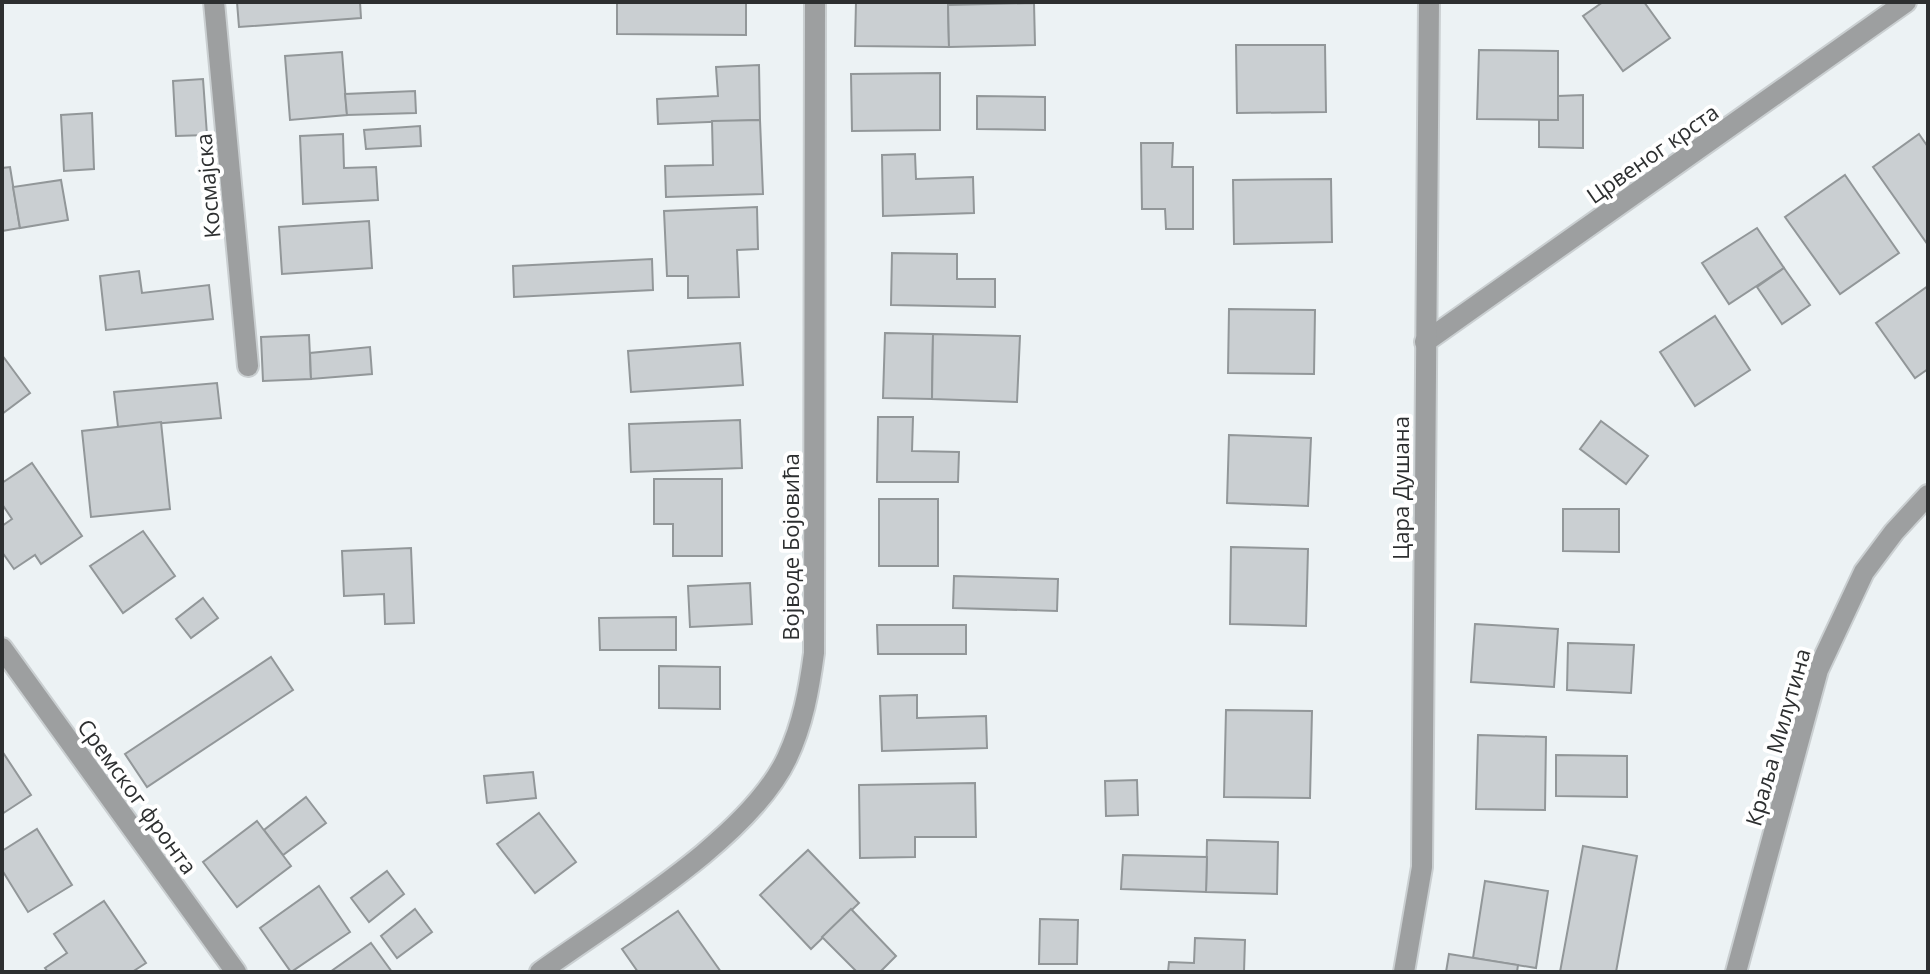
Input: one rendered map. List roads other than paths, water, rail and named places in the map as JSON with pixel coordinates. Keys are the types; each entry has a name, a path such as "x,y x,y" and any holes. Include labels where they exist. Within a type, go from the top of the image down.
{"street":[{"name":"Космајска","path":"214,2 248,366"},
{"name":"Војводе Бојовића","path":"540,972 689,863 751,811 786,760 808,702 814,653 815,2"},
{"name":"Цара Душана","path":"1404,972 1422,867 1429,2"},
{"name":"Црвеног крста","path":"1425,342 1906,2"},
{"name":"Краља Милутина","path":"1736,972 1823,657 1864,572 1894,532 1928,495"},
{"name":"Сремског фронта","path":"2,648 236,972"}]}
